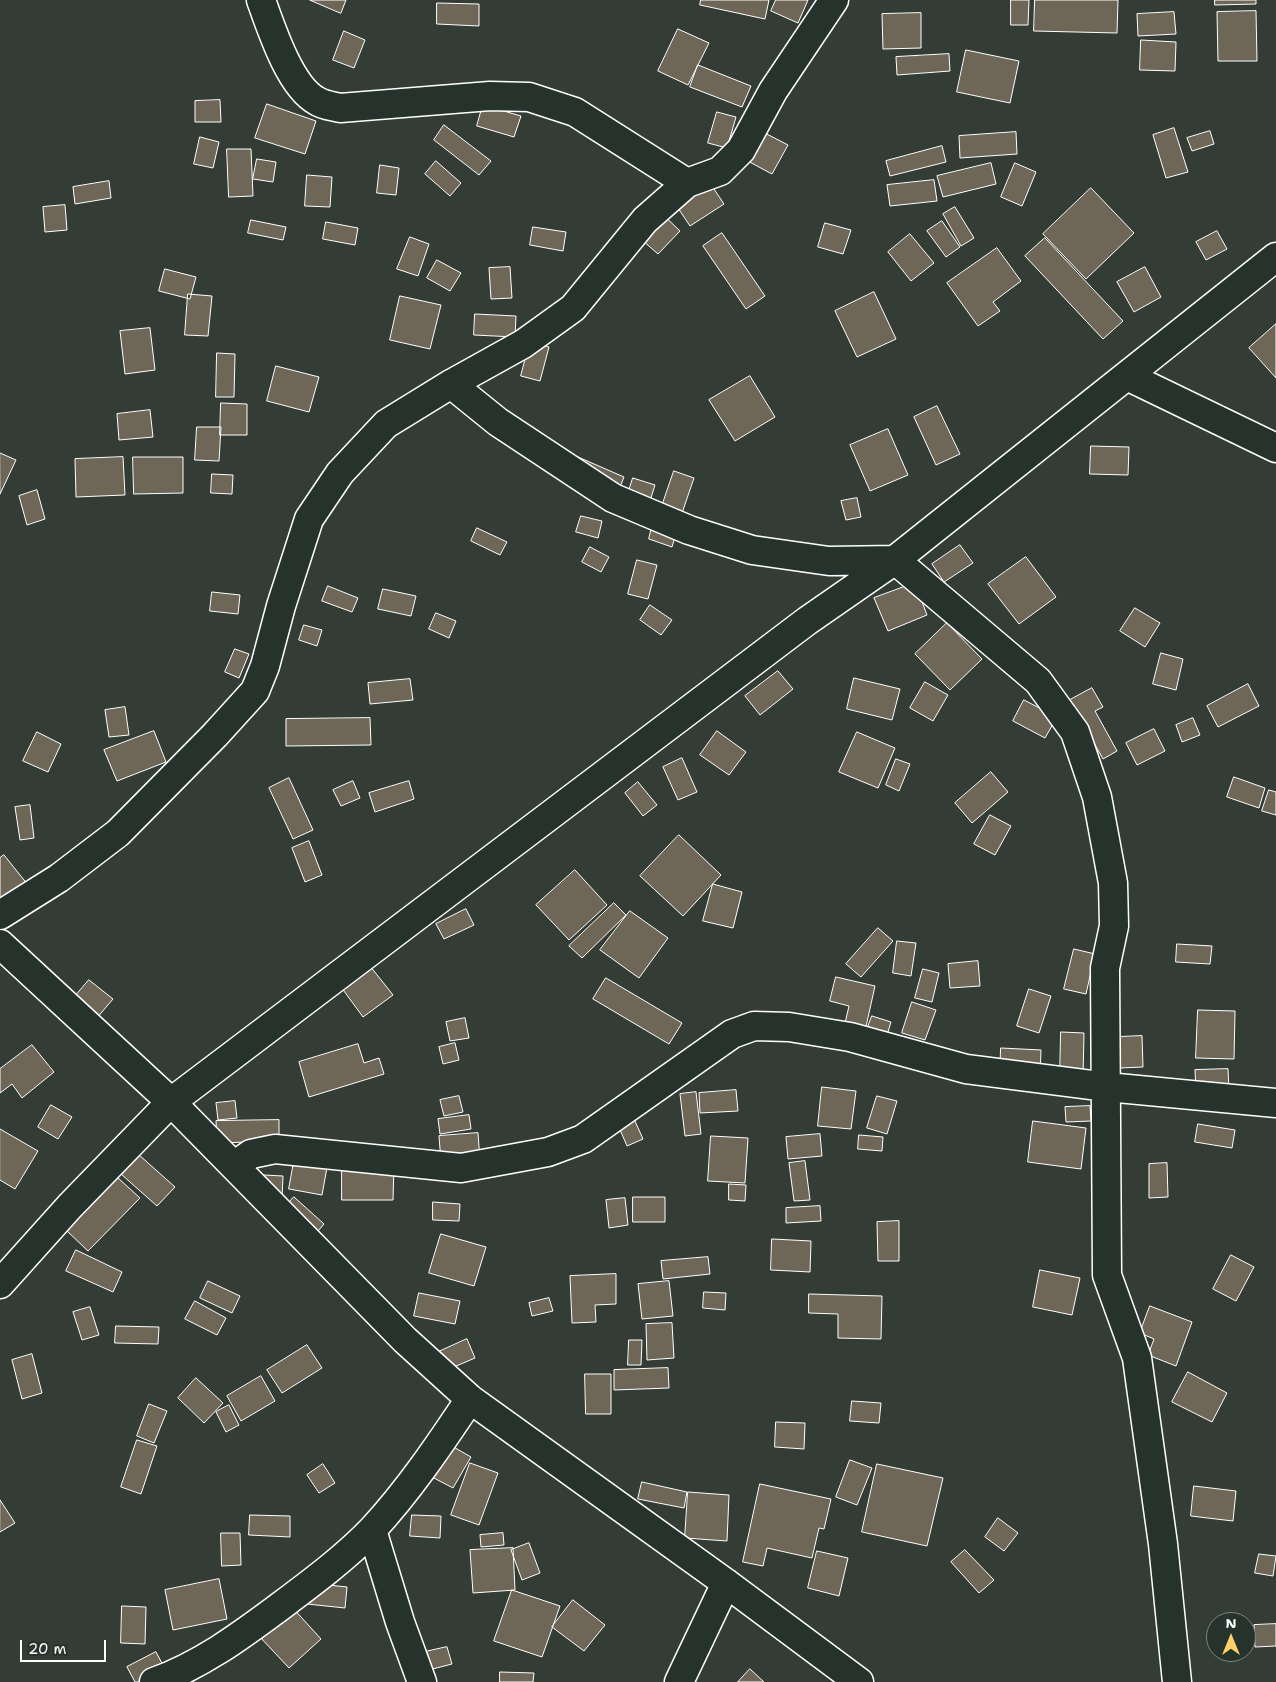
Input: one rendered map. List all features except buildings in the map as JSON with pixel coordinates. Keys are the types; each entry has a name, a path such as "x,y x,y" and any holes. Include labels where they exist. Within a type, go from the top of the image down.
{"street":[{"path":"261,0 278,49 306,94 318,102 340,108 490,96 529,97 575,112 687,182"},
{"path":"0,914 59,878 118,832 215,735 254,692 265,666 280,606 309,519 340,473 386,424 451,384 523,344 574,308 645,220 687,182 720,171 741,150 773,91 834,0"},
{"path":"0,1284 70,1206 171,1102 807,621 895,560 1276,257"},
{"path":"1127,376 1276,448"},
{"path":"451,384 498,422 613,498 689,530 762,551 829,561 895,560 1038,682 1075,732 1096,797 1113,883 1114,926 1105,968 1107,1275 1137,1358 1163,1544 1177,1682"},
{"path":"0,944 171,1102 405,1340 470,1399 726,1583 859,1682"},
{"path":"234,1166 251,1154 275,1150 461,1168 548,1152 583,1138 732,1034 754,1026 789,1026 850,1036 966,1069 1107,1087 1276,1103"},
{"path":"154,1682 180,1673 225,1646 309,1585 372,1530 429,1459 470,1399"},
{"path":"372,1530 400,1622 422,1682"},
{"path":"679,1682 726,1583"}]}
